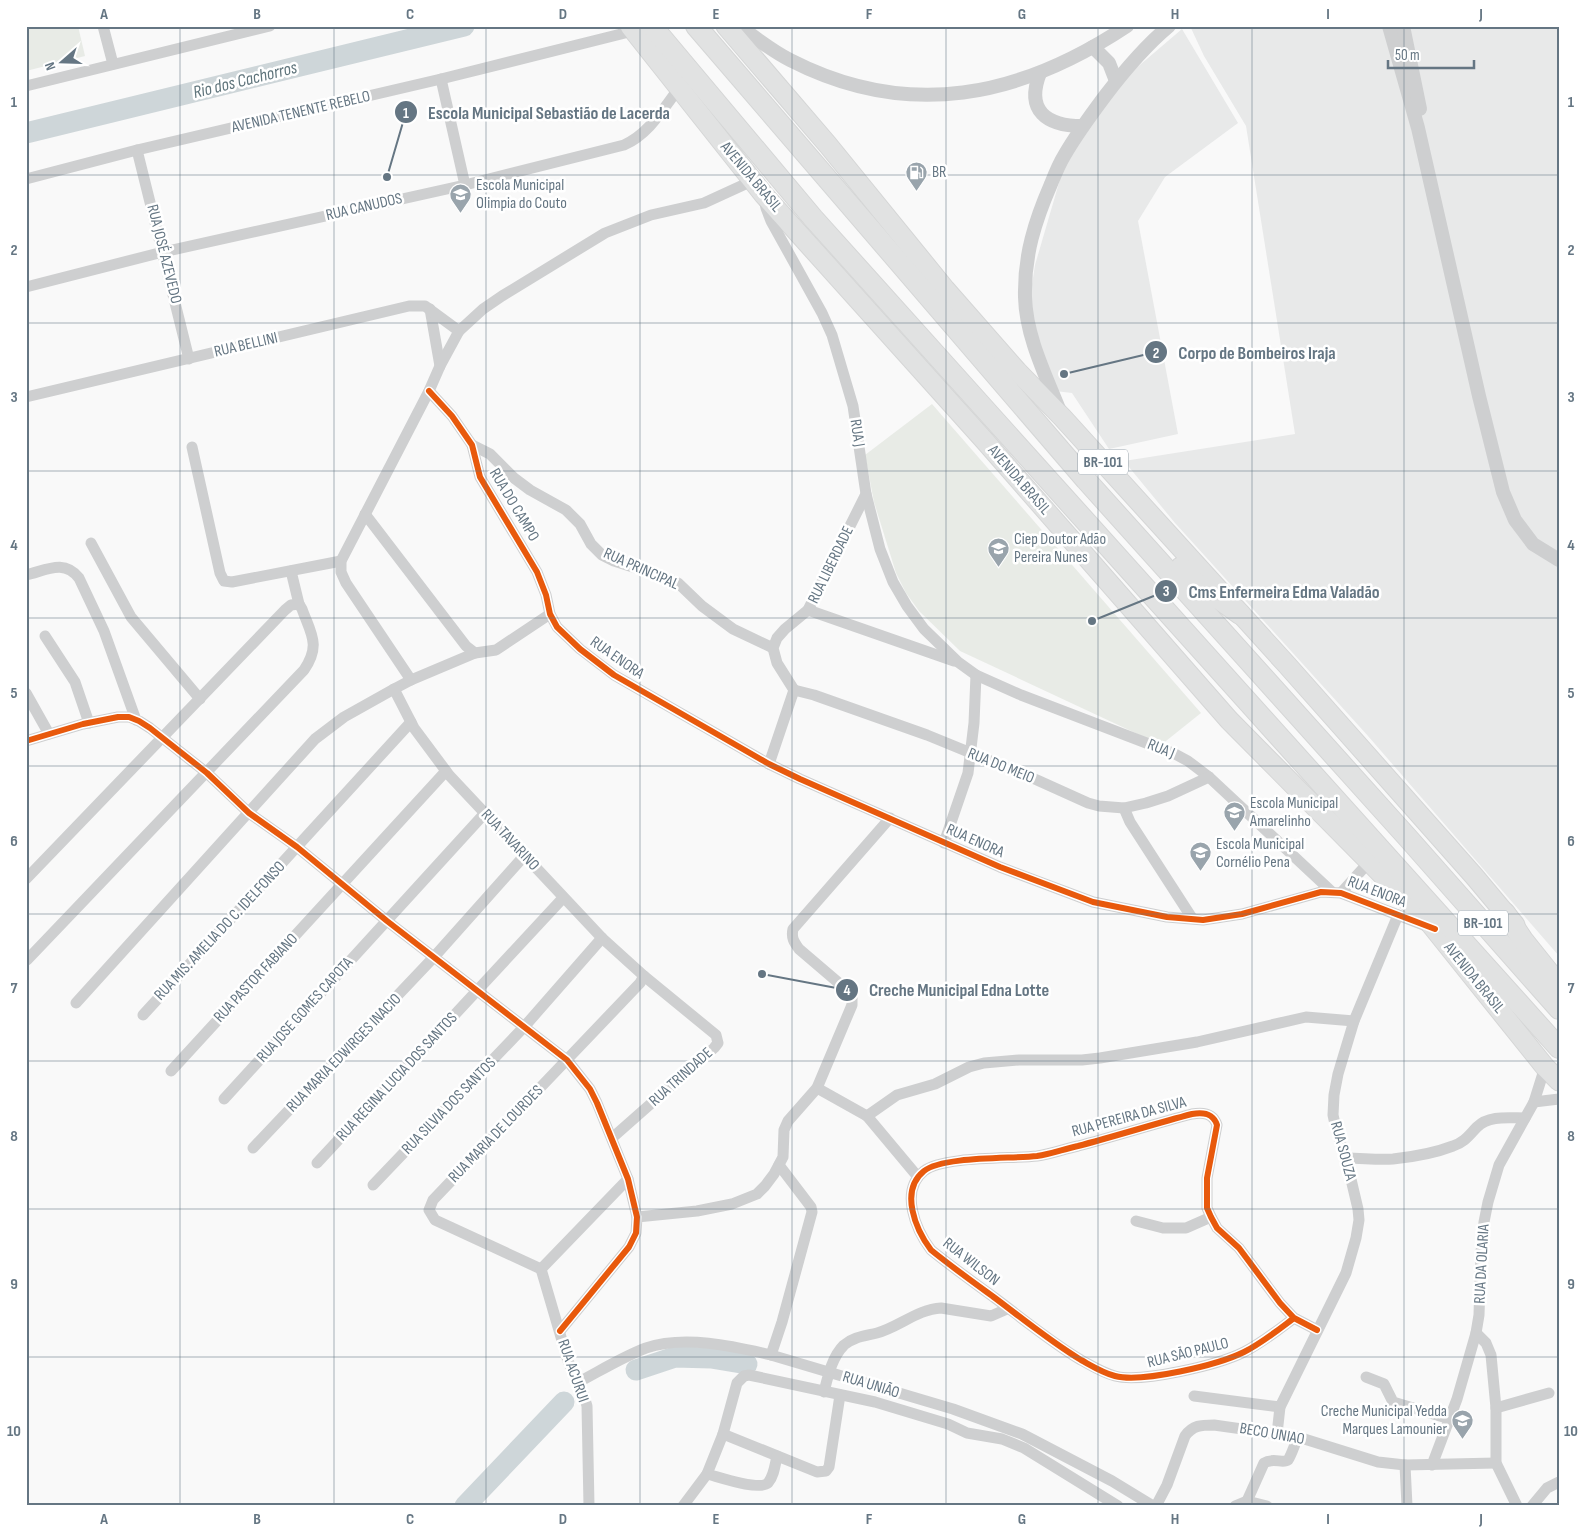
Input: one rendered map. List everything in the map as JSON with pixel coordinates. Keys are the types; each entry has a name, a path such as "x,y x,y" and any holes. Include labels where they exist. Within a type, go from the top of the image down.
{"highway":[{"name":"BR-101","path":"696,26 1086,480 1559,1008"},
{"name":"BR-101","path":"726,26 828,145 945,289 1017,371 1062,417 1294,672 1505,913"},
{"name":"AVENIDA BRASIL","path":"638,28 679,88 758,188 984,440 1229,720 1435,929 1545,1067 1559,1081"},
{"name":"AVENIDA BRASIL","path":"638,28 814,218 1559,1048"},
{"path":"1012,394 1103,481 1195,582 1240,614"},
{"path":"1505,913 1522,940 1558,978"}],"street":[{"path":"103,26 113,64"},
{"path":"26,86 270,26"},
{"path":"739,26 789,59 818,73 846,83 904,95 955,94 986,90 1021,80 1094,47 1128,26"},
{"path":"1062,417 1036,351 1025,299 1026,274 1033,228 1063,157 1082,126 1116,81 1145,48 1168,26"},
{"path":"1389,26 1418,128 1479,396 1504,492 1515,520 1533,544 1559,560"},
{"path":"1403,26 1421,113 1418,128"},
{"name":"AVENIDA TENENTE REBELO","path":"26,179 137,150 441,79 638,28"},
{"path":"1094,47 1100,51 1109,63 1116,81"},
{"path":"1040,73 1036,83 1035,95 1038,107 1045,117 1053,123 1082,126"},
{"path":"441,79 465,185"},
{"name":"RUA CANUDOS","path":"26,287 163,252 465,185 624,145 635,140 645,131 679,88"},
{"name":"RUA JOSÉ AZEVEDO","path":"137,150 189,359"},
{"path":"411,680 346,583 341,572 341,561 429,391 440,366 460,331 483,309 502,296 604,234 651,214 704,203 758,188"},
{"name":"RUA J","path":"758,188 771,220 822,313 835,343 853,406 866,494 880,549 893,582 907,606 924,628 958,662 976,675 1021,695 1175,754 1188,761 1209,776 1336,892"},
{"name":"RUA BELLINI","path":"26,397 409,306 425,306 430,309"},
{"path":"430,309 460,331"},
{"path":"430,309 440,366"},
{"name":"RUA DO CAMPO","path":"429,391 452,416 472,445 480,477 537,572 546,594 550,614"},
{"name":"RUA PRINCIPAL","path":"472,445 490,454 514,478 530,490 566,510 580,524 592,544 602,554 614,561 678,583 702,606 728,626 772,648"},
{"path":"192,447 220,573 224,581 232,582 341,561"},
{"name":"RUA LIBERDADE","path":"772,648 785,629 808,610 866,494"},
{"path":"365,514 466,646 475,653"},
{"path":"91,543 131,617 200,699"},
{"path":"26,575 66,567 79,578 104,631 136,720"},
{"path":"27,960 207,773 310,662 314,652 314,644 299,604 291,571"},
{"path":"26,879 285,610 290,605 299,604"},
{"name":"RUA J","path":"808,610 958,662"},
{"path":"76,1003 329,727 411,680 475,653 496,650 550,614"},
{"name":"RUA ENORA","path":"550,614 567,637 600,666 769,764 1000,867 1092,902 1167,917 1203,920 1233,916 1316,893 1336,892 1435,929"},
{"path":"45,636 72,677 89,723"},
{"path":"769,764 794,690 777,664 772,648"},
{"path":"944,843 968,773 976,675"},
{"name":"RUA TAVARINO","path":"394,689 411,722 446,771 563,898 602,938 644,976"},
{"name":"RUA DO MEIO","path":"794,690 814,695 927,735 1088,803 1112,808 1124,808 1168,796 1209,776"},
{"path":"26,693 49,734"},
{"path":"26,741 89,723 118,717 129,717 150,728 207,773 249,813 297,848 567,1060 590,1089 612,1138 628,1179 637,1218 636,1233 630,1247 560,1331"},
{"name":"RUA MIS. AMELIA DO C. IDELFONSO","path":"143,1015 411,722"},
{"name":"RUA PASTOR FABIANO","path":"171,1071 446,771"},
{"path":"1124,808 1133,827 1192,918"},
{"name":"RUA JOSE GOMES CAPOTA","path":"224,1099 485,813"},
{"path":"637,1218 697,1211 739,1202 757,1194 780,1165 783,1157 784,1130 788,1121 817,1088 849,1016 852,1005 852,997 847,990 800,949 792,936 796,925 890,818"},
{"name":"RUA MARIA EDWIRGES INACIO","path":"253,1148 434,957 525,855"},
{"name":"RUA ENORA","path":"1336,892 1369,862"},
{"name":"RUA REGINA LUCIA DOS SANTOS","path":"317,1163 563,898"},
{"name":"RUA SOUZA","path":"1277,1434 1280,1407 1316,1330 1346,1273 1356,1238 1359,1220 1346,1158 1337,1134 1333,1115 1334,1095 1338,1074 1354,1021 1398,915"},
{"name":"RUA SILVIA DOS SANTOS","path":"373,1185 524,1027 602,938"},
{"name":"RUA MARIA DE LOURDES","path":"541,1269 436,1220 429,1210 433,1200 640,983 644,976"},
{"name":"RUA TRINDADE","path":"612,1138 718,1043 716,1035 644,976"},
{"path":"867,1116 897,1095 935,1084 969,1067 984,1063 1100,1058 1197,1042 1306,1017 1354,1021"},
{"name":"RUA DA OLARIA","path":"1432,1465 1457,1399 1476,1333 1479,1315 1480,1252 1488,1202 1499,1165 1534,1102 1545,1067"},
{"path":"817,1088 867,1116 918,1177"},
{"path":"1534,1102 1555,1100 1559,1111"},
{"name":"RUA PEREIRA DA SILVA","path":"918,1177 926,1169 944,1162 1043,1155 1192,1114 1205,1113 1215,1120 1217,1125 1207,1178 1207,1201 1210,1218"},
{"path":"1346,1158 1393,1159 1430,1152 1455,1146 1466,1140 1477,1126 1485,1121 1495,1118 1525,1118"},
{"path":"771,1355 812,1212 811,1207 780,1165"},
{"name":"RUA WILSON","path":"918,1177 912,1193 912,1208 916,1227 922,1239 931,1250 1007,1309"},
{"path":"541,1269 628,1179"},
{"path":"1136,1221 1163,1228 1186,1228 1210,1218 1217,1228 1239,1248 1280,1303 1294,1318 1316,1330"},
{"name":"RUA ACURUI","path":"541,1269 568,1361 587,1406 589,1506"},
{"path":"824,1392 829,1372 839,1352 845,1344 852,1340 890,1329 924,1311 941,1308 991,1316 1007,1309"},
{"name":"RUA SĀO PAULO","path":"1007,1309 1098,1370 1129,1379 1155,1377 1206,1365 1234,1356 1268,1337 1294,1318"},
{"path":"1476,1333 1486,1343 1491,1355 1496,1408 1496,1463 1517,1506"},
{"name":"RUA UNIÃO","path":"577,1383 646,1348 664,1344 680,1342 744,1349 771,1355 953,1409 1022,1434 1112,1481 1155,1506"},
{"path":"683,1506 707,1474 723,1434 737,1383 744,1376 754,1375 875,1402 968,1432 1002,1439 1024,1448 1118,1506"},
{"path":"1366,1377 1384,1384 1393,1402 1450,1419"},
{"path":"1496,1408 1549,1393"},
{"path":"723,1434 817,1472 826,1471 830,1462 840,1395"},
{"path":"1194,1396 1280,1407"},
{"name":"BECO UNIAO","path":"1155,1506 1167,1485 1185,1436 1195,1427 1214,1425 1298,1436 1378,1462 1404,1465 1496,1463"},
{"path":"1247,1501 1264,1462 1270,1459 1284,1462 1288,1460 1298,1436"},
{"path":"707,1474 764,1486 769,1482 777,1456"},
{"path":"1404,1465 1407,1506"},
{"path":"1075,1479 1082,1466"},
{"path":"1102,1496 1112,1481"},
{"path":"1532,1506 1547,1488 1559,1482"},
{"path":"1235,1506 1247,1501 1267,1506"}],"shaded area":[{"path":"26,26 78,26 85,56 26,71"},
{"path":"1190,26 1559,26 1559,956 1368,736 1175,523 1124,461 1295,434 1246,126 1204,56"},
{"path":"1182,29 1238,123 1165,177 1138,221 1178,434 1109,449 1072,393 1055,391 1032,323 1031,291 1035,265 1068,152 1107,98 1134,70"},
{"path":"932,404 1201,713 1161,745 960,651 919,611 906,593 896,573 874,502 865,455"}],"waterway":[{"name":"Rio dos Cachorros","path":"26,133 464,26"},
{"path":"636,1370 675,1357 711,1358 747,1364"},
{"path":"465,1506 564,1402"}],"cycle path":[{"path":"429,391 452,416 472,445 480,477 537,572 546,595 550,614 557,627 580,649 614,675 769,764 1000,867 1093,902 1167,917 1203,920 1242,914 1321,892 1341,893 1435,929"},
{"path":"26,741 83,724 118,717 129,717 139,721 207,773 249,813 297,847 387,921 567,1060 590,1089 597,1103 628,1179 637,1217 636,1233 629,1247 560,1331"},
{"path":"1294,1318 1251,1348 1217,1362 1161,1375 1127,1378 1111,1375 1081,1360 1059,1346 931,1250 920,1232 912,1210 912,1189 924,1171 933,1166 961,1160 1042,1155 1192,1114 1207,1114 1213,1118 1217,1125 1207,1178 1207,1208 1211,1217 1217,1228 1239,1248 1280,1303 1294,1318 1317,1330"}],"place":[{"name":"Escola Municipal Sebastião de Lacerda","path":"387,177"},
{"name":"BR","path":"916,191"},
{"name":"Escola Municipal Olimpia do Couto","path":"460,213"},
{"name":"Corpo de Bombeiros Iraja","path":"1064,374"},
{"name":"Ciep Doutor Adão Pereira Nunes","path":"998,567"},
{"name":"Cms Enfermeira Edma Valadão","path":"1092,621"},
{"name":"Escola Municipal Amarelinho","path":"1234,831"},
{"name":"Escola Municipal Cornélio Pena","path":"1200,872"},
{"name":"Creche Municipal Edna Lotte","path":"762,974"},
{"name":"Creche Municipal Yedda Marques Lamounier","path":"1463,1439"}]}
